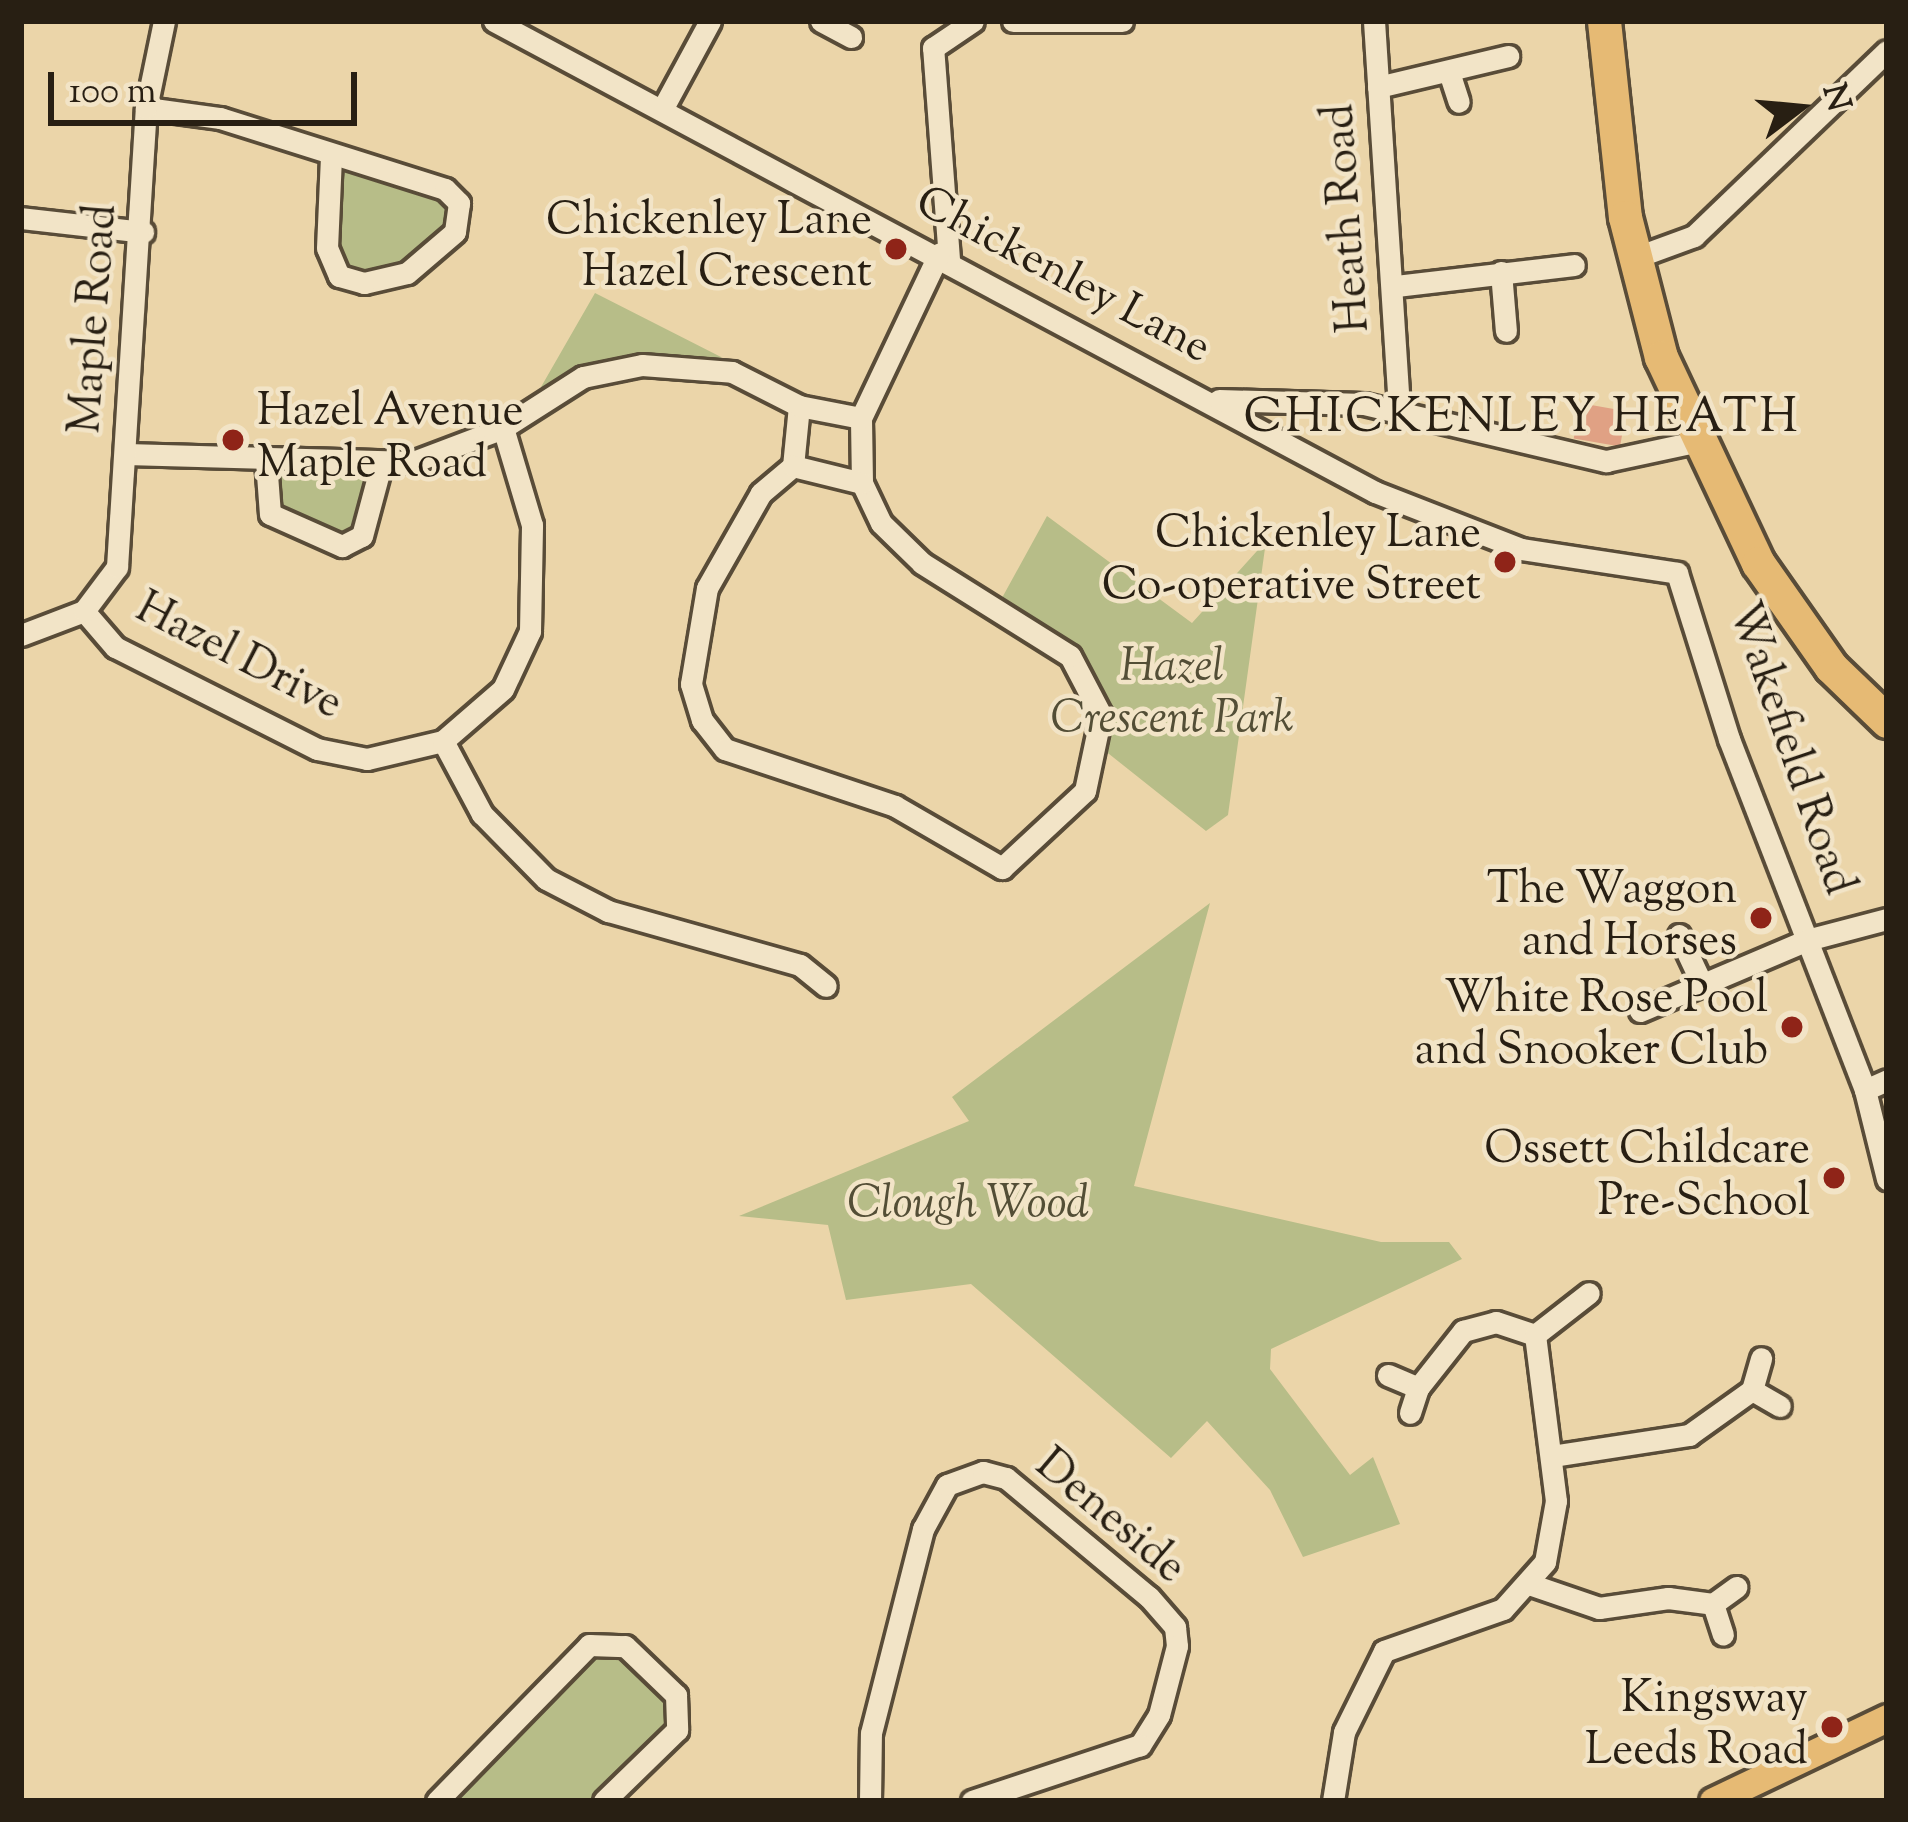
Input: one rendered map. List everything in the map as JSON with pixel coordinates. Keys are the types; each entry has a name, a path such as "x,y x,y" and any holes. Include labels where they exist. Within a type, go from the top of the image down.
{"highway":[{"path":"1604,21 1615,154 1634,258 1695,442 1758,562 1831,667 1887,721"}],"main road":[{"path":"1726,1797 1887,1718"},
{"path":"1726,1797 1887,1738"}],"street":[{"name":"Maple Road","path":"84,611 117,567 142,232 146,108 164,21"},
{"name":"Chickenley Lane","path":"494,21 664,106 1287,440 1375,492 1521,549 1677,573"},
{"path":"539,43 552,21"},
{"path":"664,106 710,21"},
{"path":"821,21 851,37"},
{"path":"799,406 793,466 761,493 707,588 691,684 702,720 725,749 895,806 1001,868 1085,791 1099,746 1097,698 1049,639 922,563 881,523 862,483 861,418 944,256 933,48 973,21"},
{"path":"1013,21 1122,21"},
{"name":"Heath Road","path":"1374,21 1396,286 1400,410"},
{"path":"1634,258 1668,251 1724,212 1887,51"},
{"path":"1378,87 1450,75 1508,56"},
{"path":"1450,75 1459,102"},
{"path":"146,108 220,118 446,189 459,203 455,232 407,273 364,284 339,276 327,248 331,155"},
{"path":"21,218 142,232"},
{"path":"1396,286 1574,266"},
{"path":"1501,272 1506,332"},
{"path":"127,454 381,465 503,428 583,377 642,365 732,373 799,406 861,418"},
{"path":"1204,398 1400,410 1606,461 1695,442"},
{"path":"1287,440 1305,403"},
{"name":"Hazel Drive","path":"84,611 115,647 317,749 367,760 443,741 503,689 530,632 532,525 503,428"},
{"path":"266,460 270,514 342,547 362,536 381,465"},
{"path":"793,466 862,483"},
{"name":"Wakefield Road","path":"1677,573 1865,1090 1887,1179"},
{"path":"21,634 84,611"},
{"path":"443,741 482,814 546,879 628,917 800,965 826,986"},
{"path":"1640,1011 1808,940 1887,919"},
{"path":"1678,935 1702,984"},
{"path":"1865,1090 1887,1079"},
{"path":"1535,1335 1589,1293"},
{"path":"1410,1413 1418,1388 1463,1331 1496,1322 1535,1335"},
{"path":"1333,1801 1344,1732 1384,1651 1503,1609 1532,1585 1555,1523 1552,1456 1535,1335"},
{"path":"1552,1456 1689,1436 1752,1390 1761,1358"},
{"path":"1388,1375 1418,1388"},
{"path":"1752,1390 1780,1406"},
{"name":"Deneside","path":"869,1801 871,1733 923,1528 946,1485 982,1472 1006,1478 1148,1597 1175,1627 1177,1646 1160,1715 1140,1745 972,1801"},
{"path":"1532,1585 1576,1607 1713,1604 1736,1587"},
{"path":"1713,1604 1723,1634"},
{"path":"437,1801 589,1645 625,1646 676,1695 677,1730 604,1801"}],"green space":[{"path":"331,155 459,203 430,259 345,280 327,206"},
{"path":"595,293 721,357 732,372 668,364 548,397 541,387"},
{"path":"266,461 381,465 362,536 342,546 270,514"},
{"name":"Hazel Crescent Park","path":"1047,516 1192,623 1266,541 1228,815 1206,831 1099,746 1087,678 997,607"},
{"name":"Clough Wood","path":"1210,903 1134,1186 1381,1242 1449,1242 1462,1259 1271,1349 1270,1369 1350,1475 1373,1457 1400,1524 1303,1557 1270,1490 1207,1421 1171,1458 971,1284 846,1300 828,1225 739,1216 969,1121 952,1097"},
{"path":"589,1645 625,1646 676,1695 677,1730 604,1801 437,1801"}],"building":[{"path":"1580,403 1626,411 1620,447 1574,438"}],"place":[{"name":"Chickenley Lane Hazel Crescent","path":"896,249"},
{"name":"Hazel Avenue Maple Road","path":"233,440"},
{"name":"Chickenley Lane Co-operative Street","path":"1505,562"},
{"name":"The Waggon and Horses","path":"1761,918"},
{"name":"White Rose Pool and Snooker Club","path":"1792,1027"},
{"name":"Ossett Childcare Pre-School","path":"1834,1178"},
{"name":"Kingsway Leeds Road","path":"1832,1727"}],"district":[{"name":"CHICKENLEY HEATH","path":"1522,420"}]}
